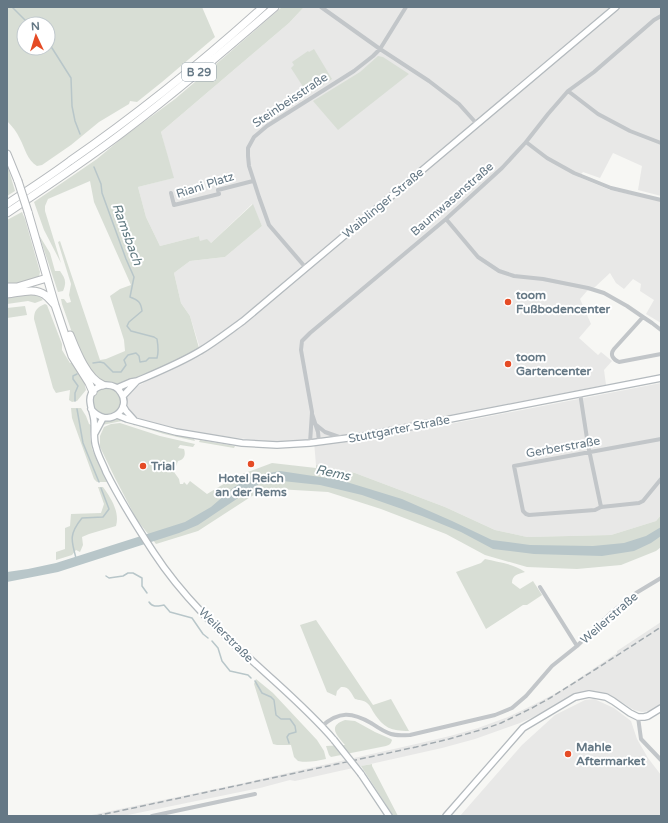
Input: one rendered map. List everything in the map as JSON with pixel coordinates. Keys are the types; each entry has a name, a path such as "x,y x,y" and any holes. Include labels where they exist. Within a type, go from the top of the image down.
{"highway":[{"name":"B 29","path":"7,204 70,162 122,123 189,70 263,7"},
{"name":"B 29","path":"7,213 121,134 233,44 275,7"},
{"path":"7,154 28,212 55,306 62,322 72,356 89,383 92,392"},
{"path":"7,288 17,287 47,278"},
{"path":"7,294 26,291 38,292 46,296 55,306"},
{"path":"62,322 68,331 82,363 95,380 99,384 103,385"}],"main road":[{"name":"Waiblinger Straße","path":"117,388 169,367 189,357 221,337 249,316 616,7"},
{"name":"Stuttgarter Straße","path":"118,415 176,432 242,443 277,446 344,439 661,378"},
{"name":"Waiblinger Straße","path":"123,396 136,381"},
{"path":"103,385 110,385 117,388 121,392 124,401 118,415 103,418 91,410 90,400 92,392 103,385"},
{"path":"123,406 136,421"},
{"name":"Weilerstraße","path":"91,410 94,418 94,441 99,456 114,487 154,553 174,581 217,628 322,726 362,774 389,816"},
{"path":"95,434 103,418"},
{"path":"446,816 523,728 575,697 589,694 606,697 638,717 648,716 661,708"}],"street":[{"path":"321,7 380,49 429,81 459,104 476,124"},
{"name":"Steinbeisstraße","path":"306,268 269,224 253,180 248,156 248,148 254,137 267,126 354,71 373,56 380,49 406,7"},
{"name":"Baumwasenstraße","path":"320,442 312,412 301,350 302,341 446,219 502,168 526,142 568,91 594,72 654,20 661,16"},
{"path":"568,91 598,114 630,131 661,143"},
{"path":"526,142 547,158 574,173 611,188 661,200"},
{"name":"Riani Platz","path":"171,193 174,205 219,194 218,190 253,180"},
{"path":"446,219 478,257 499,271 514,276 588,288 604,293 643,316 661,330"},
{"path":"643,316 614,349 611,355 614,359 620,362 661,354"},
{"path":"580,393 601,507 639,503 643,501 661,479"},
{"name":"Baumwasenstraße","path":"310,443 312,412"},
{"path":"315,424 326,432 344,439"},
{"name":"Gerberstraße","path":"601,507 595,510 530,515 526,514 524,511 514,466 661,439"},
{"name":"Weilerstraße","path":"322,726 333,717 346,714 361,718 390,734 410,735 495,715 512,708 526,696 552,666 577,646 612,612 636,593 661,578"},
{"path":"540,587 577,646"},
{"path":"638,717 641,739 661,760"},
{"path":"152,816 255,794"}],"shaded area":[{"path":"7,7 202,7 215,37 137,102 130,101 129,104 99,122 71,145 42,165 37,166 31,161 13,127 7,121"},
{"path":"282,7 304,7 289,23 161,132 174,178 138,187 146,217 160,246 199,236 200,241 207,239 211,243 253,204 262,226 225,257 190,261 174,273 181,303 190,316 199,348 169,365 120,385 103,382 94,375 87,365 76,344 62,304 61,299 64,299 67,303 71,302 69,295 71,284 58,242 60,241 100,360 125,351 124,340 110,296 120,289 131,285 94,202 90,181 48,199 45,206 45,211 61,263 44,230 34,202 97,159 122,138 175,99"},
{"path":"304,7 661,7 661,196 638,190 642,166 613,153 600,178 583,172 579,177 610,190 661,201 661,323 646,314 654,300 640,291 641,284 633,279 624,289 616,283 610,273 595,287 587,291 580,299 591,324 579,338 598,355 601,352 612,361 604,370 606,385 443,417 445,425 661,383 661,515 656,521 611,535 527,537 495,530 445,507 355,473 316,465 314,441 275,442 172,429 138,418 129,411 126,405 127,396 131,390 202,355 190,316 181,303 174,273 190,261 225,257 262,226 252,204 211,243 200,241 199,236 160,246 146,217 138,187 173,178 161,132 289,23"},
{"path":"314,49 332,79 310,93 307,93 291,68 294,65 292,62 308,51 309,52"},
{"path":"378,56 383,57 409,74 338,130 313,101 360,72"},
{"path":"7,165 15,191 7,196"},
{"path":"22,212 40,272 39,277 24,283 7,285 7,220"},
{"path":"39,235 50,253 55,271 60,271 64,278 65,285 63,291 58,292"},
{"path":"33,294 38,295 43,300 35,303 28,301 7,304 7,297"},
{"path":"45,304 47,305 62,344 62,350 84,381 86,390 77,401 72,402 69,400 70,390 56,393 53,388 34,319 36,310"},
{"path":"25,306 27,315 7,318 7,308"},
{"path":"107,387 117,391 121,401 117,411 107,415 97,411 93,401 97,391"},
{"path":"71,408 81,408 89,424 91,425 90,437 92,449 107,482 97,482 94,479 72,418"},
{"path":"117,419 194,439 195,441 164,434 122,421 102,425 107,421"},
{"path":"120,423 160,436 195,444 193,447 180,445 178,448 184,449 185,455 182,460 178,461 174,472 179,479 180,484 183,484 184,482 187,485 190,481 207,494 237,476 272,463 316,468 316,465 355,473 445,507 495,530 527,537 611,535 656,521 661,515 661,547 656,551 621,565 577,569 527,567 485,555 446,534 381,509 328,492 277,489 252,496 198,531 156,544 137,520 100,447 100,436 104,427 111,424"},
{"path":"200,440 235,446 234,448 199,442"},
{"path":"280,471 340,480 402,499 492,540 530,545 593,546 624,543 646,536 661,527 661,536 651,543 634,551 602,556 534,554 493,549 461,532 422,516 362,495 320,485 273,480 259,484 198,525 179,533 58,572 7,582 7,572 56,563 185,522 211,507 233,488 249,477"},
{"path":"98,487 103,487 114,505 117,516 116,526 82,537 83,545 80,552 76,550 72,555 56,560 56,552 65,549 65,528 70,526 71,514 101,513 104,504"},
{"path":"485,559 521,569 525,572 514,577 512,583 520,589 533,581 542,595 527,605 523,605 486,629 456,572 481,563"},
{"path":"316,620 373,705 391,699 409,731 388,728 381,722 368,704 364,701 355,699 350,690 344,687 341,687 337,691 336,696 327,692 300,625"},
{"path":"661,622 661,703 652,711 642,712 634,710 610,695 594,692 577,693 542,713 520,723 475,739 442,748 295,781 290,780 260,788 123,816 87,816 239,784 416,744 478,728 508,717 560,691"},
{"path":"256,679 273,693 317,740 324,751 326,759 309,762 298,761 294,757 291,745 273,744 254,684"},
{"path":"594,699 614,708 631,721 637,739 648,758 661,775 661,816 460,816 522,745 555,715 585,700"},
{"path":"345,720 355,721 392,740 389,745 386,746 331,757 326,746 345,745 337,735 335,728 336,725"},
{"path":"372,764 398,816 394,816 392,814 361,766"}],"waterway":[{"name":"Ramsbach","path":"12,7 21,16"},
{"name":"Ramsbach","path":"56,54 71,78 72,106 75,121 80,134"},
{"name":"Ramsbach","path":"93,363 104,363 113,372 121,372 126,365 124,360 128,355 136,353 139,356 140,362 146,361 149,358 157,358 158,351 157,339 131,331 127,326 129,322 142,311 142,308 139,302 130,297 134,277 126,259 94,167"},
{"name":"Ramsbach","path":"75,401 75,393 78,386 73,379 73,376 77,374"},
{"name":"Ramsbach","path":"77,409 83,443 99,482"},
{"name":"Ramsbach","path":"76,558 72,542 75,528 82,518 103,517 109,509 101,488"},
{"path":"106,576 109,578 133,573 142,578 142,586 147,593"},
{"path":"149,602 154,606 164,605 170,612 192,618 203,634 208,638"},
{"path":"212,641 218,648 222,661 230,671 248,675 251,678"},
{"path":"255,681 262,693 274,700 276,715 281,719 290,719 295,726 296,732 289,734 287,737 289,743"}],"railway":[{"path":"96,816 416,747 487,728 501,723 550,698 661,627"}],"place":[{"name":"toom Fußbodencenter","path":"508,302"},
{"name":"toom Gartencenter","path":"508,364"},
{"name":"Hotel Reich an der Rems","path":"251,464"},
{"name":"Trial","path":"143,466"},
{"name":"Mahle Aftermarket","path":"568,754"}],"water label":[{"name":"Rems","path":"333,472"}]}
